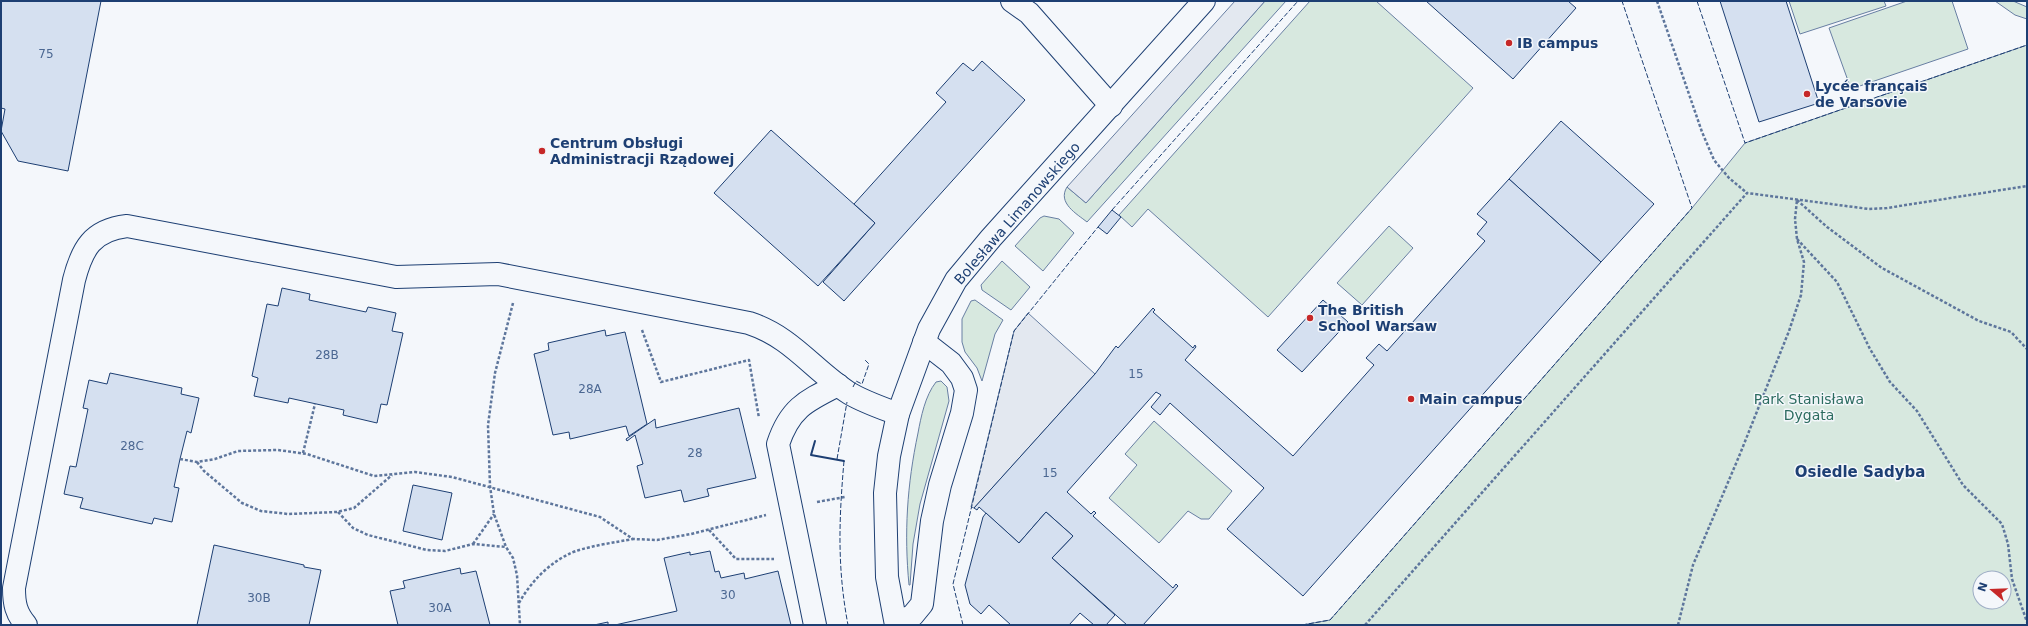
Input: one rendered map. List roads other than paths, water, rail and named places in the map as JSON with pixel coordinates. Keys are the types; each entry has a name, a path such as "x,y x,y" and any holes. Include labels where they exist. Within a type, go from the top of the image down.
{"street":[{"path":"1012,1 1029,13 1111,106"},
{"name":"Bolesława Limanowskiego","path":"896,625 887,577 884,492 889,456 898,414 929,329 956,280 991,238 1204,1"},
{"path":"26,625 18,615 14,603 17,567 74,280 84,251 102,232 112,228 126,226 396,277 498,274 741,321 764,328 782,338 850,394 898,414"},
{"path":"896,625 913,615 922,604 932,521 940,485 962,413 966,390 962,378 951,363 924,342"},
{"path":"815,625 778,444 782,432 793,414 801,405 838,385"}],"place":[{"name":"IB campus","path":"1509,43"},
{"name":"Lycée français de Varsovie","path":"1807,94"},
{"name":"Centrum Obsługi Administracji Rządowej","path":"542,151"},
{"name":"The British School Warsaw","path":"1310,318"},
{"name":"Main campus","path":"1411,399"}],"district":[{"name":"Osiedle Sadyba","path":"1860,472"}],"park label":[{"name":"Park Stanisława Dygata","path":"1809,408"}]}
